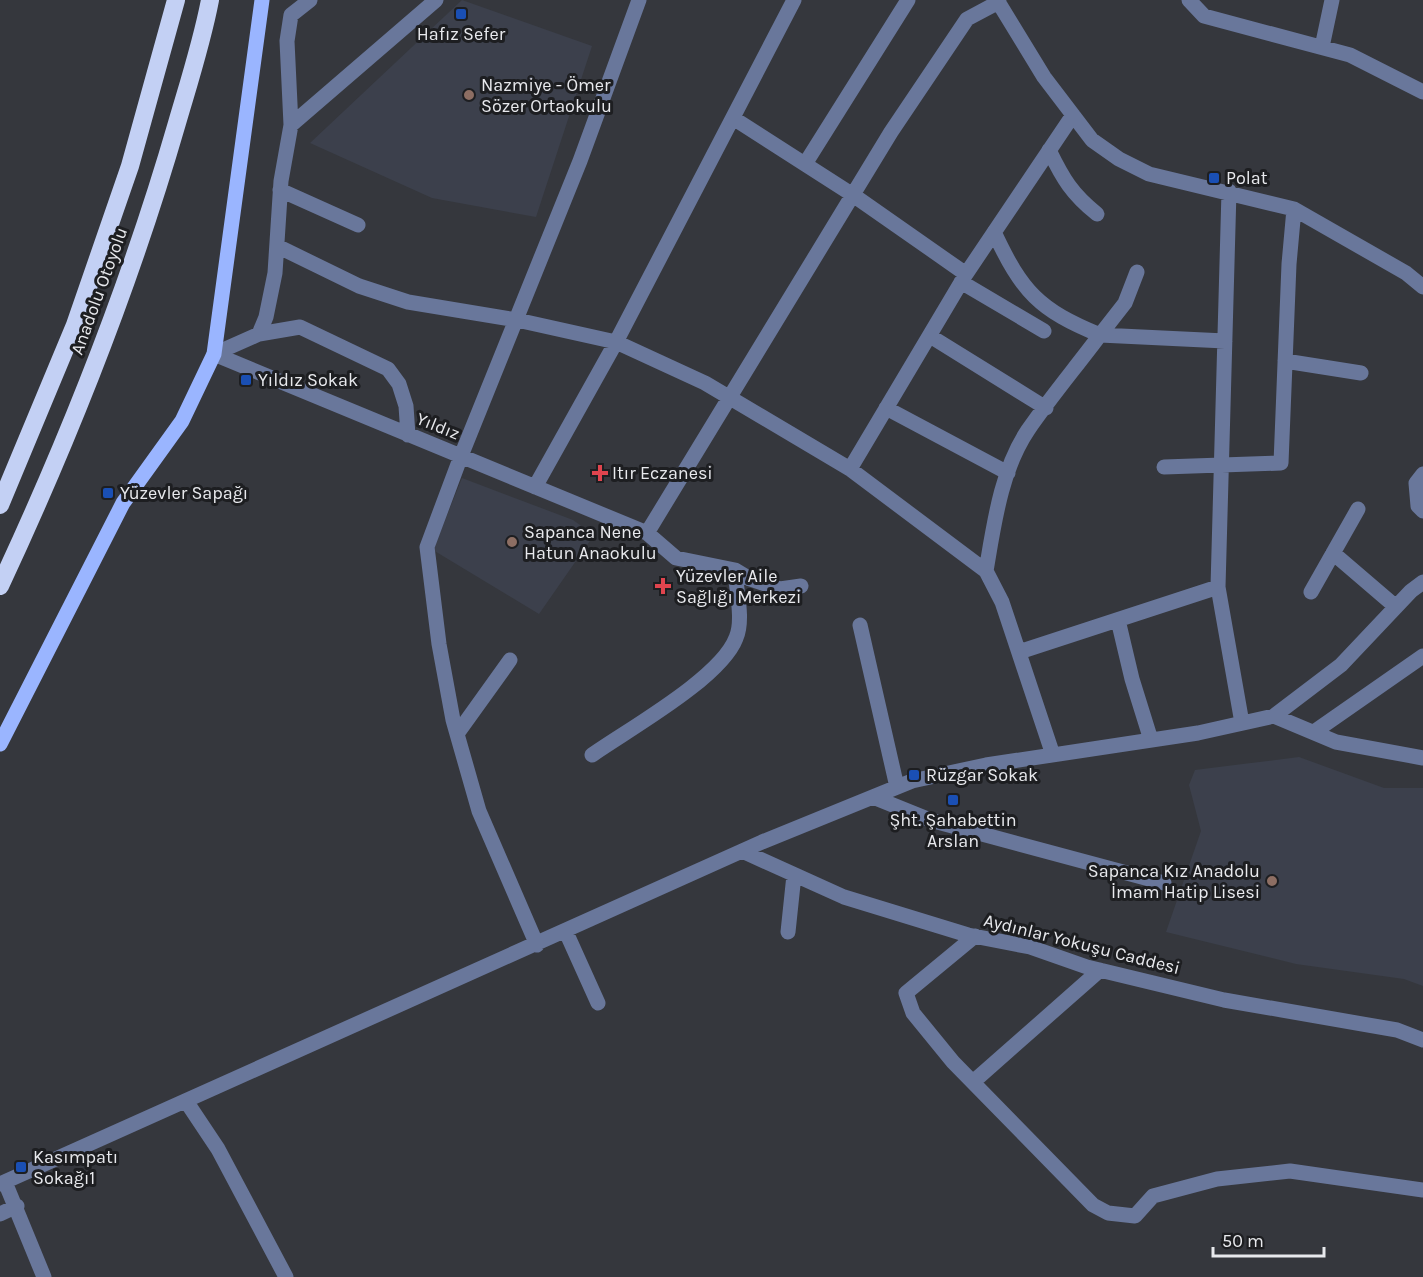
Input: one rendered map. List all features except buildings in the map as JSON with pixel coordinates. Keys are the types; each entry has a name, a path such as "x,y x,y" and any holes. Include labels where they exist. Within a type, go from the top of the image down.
{"highway":[{"name":"Anadolu Otoyolu","path":"0,505 75,325 130,166 176,0"},
{"name":"Anadolu Otoyolu","path":"0,586 41,498 106,337 161,178 210,0"}],"main road":[{"path":"0,744 123,503 182,421 214,354 262,0"}],"street":[{"path":"259,334 268,306 277,246 280,190 291,125 287,41 291,15 310,0"},
{"path":"291,125 436,0"},
{"path":"537,945 479,811 457,734 439,644 427,547 461,456 518,320 580,161 639,0"},
{"path":"535,487 616,342 794,0"},
{"path":"805,164 908,0"},
{"path":"1189,0 1204,16 1350,54 1423,92"},
{"path":"1322,47 1332,0"},
{"path":"647,533 891,132 967,19 998,1 1044,78 1092,140 1119,159 1149,174 1229,191 1294,209 1406,273 1423,286"},
{"path":"850,469 963,278 1073,115"},
{"path":"733,118 853,195 963,278 1044,331"},
{"path":"1049,150 1061,176 1076,198 1097,214"},
{"path":"280,190 358,225"},
{"path":"1229,191 1218,587 1242,723"},
{"path":"1164,467 1281,463 1294,209"},
{"path":"994,232 1022,284 1043,308 1100,335 1225,341"},
{"path":"277,246 359,286 408,302 518,320 616,342 705,382 850,469 986,571 1002,602 1053,755"},
{"path":"986,571 994,520 1008,473 1027,431 1125,303 1137,272"},
{"path":"214,354 259,334 300,327 388,369 399,384 406,406 408,435"},
{"path":"930,336 1046,408"},
{"name":"Yıldız","path":"214,354 647,533 676,558 735,570 750,579 780,589 801,586"},
{"path":"1285,361 1361,373"},
{"path":"886,408 1008,473"},
{"path":"1423,474 1416,483 1418,506 1423,511"},
{"path":"1311,592 1358,509"},
{"path":"1333,553 1396,607"},
{"path":"592,755 690,689 721,663 737,637 735,570"},
{"path":"44,1277 17,1206 3,1183 742,851 912,781 986,765 1151,740 1274,716 1341,665 1423,582"},
{"path":"1018,652 1218,587"},
{"path":"1118,620 1132,679 1151,740"},
{"path":"860,626 897,787"},
{"path":"1314,732 1423,656"},
{"path":"457,734 510,660"},
{"path":"1274,716 1336,742 1423,758"},
{"path":"873,797 930,820 1164,883"},
{"name":"Aydınlar Yokuşu Caddesi","path":"742,851 844,897 975,936 1030,947 1101,970 1224,1000 1397,1030 1423,1040"},
{"path":"788,932 794,875"},
{"path":"566,932 598,1003"},
{"path":"975,936 906,993 913,1013 953,1062 1093,1205 1107,1213 1135,1216 1153,1196 1217,1179 1290,1171 1423,1190"},
{"path":"973,1082 1101,970"},
{"path":"186,1101 218,1149 286,1277"},
{"path":"0,1214 17,1206"}],"shaded area":[{"name":"Nazmiye - Ömer Sözer Ortaokulu","path":"462,0 592,46 536,217 432,198 310,143"},
{"name":"Sapanca Nene Hatun Anaokulu","path":"462,478 573,520 594,535 539,614 433,550"},
{"name":"Sapanca Kız Anadolu İmam Hatip Lisesi","path":"1299,757 1384,788 1423,788 1423,986 1404,979 1296,964 1166,932 1201,831 1189,785 1195,770"}],"place":[{"name":"Hafız Sefer","path":"461,14"},
{"name":"Nazmiye - Ömer Sözer Ortaokulu","path":"469,95"},
{"name":"Polat","path":"1214,178"},
{"name":"Yıldız Sokak","path":"246,380"},
{"name":"Itır Eczanesi","path":"600,473"},
{"name":"Yüzevler Sapağı","path":"108,493"},
{"name":"Sapanca Nene Hatun Anaokulu","path":"512,542"},
{"name":"Yüzevler Aile Sağlığı Merkezi","path":"663,586"},
{"name":"Rüzgar Sokak","path":"914,775"},
{"name":"Şht. Şahabettin Arslan","path":"953,800"},
{"name":"Sapanca Kız Anadolu İmam Hatip Lisesi","path":"1272,881"},
{"name":"Kasımpatı Sokağı1","path":"21,1167"}]}
